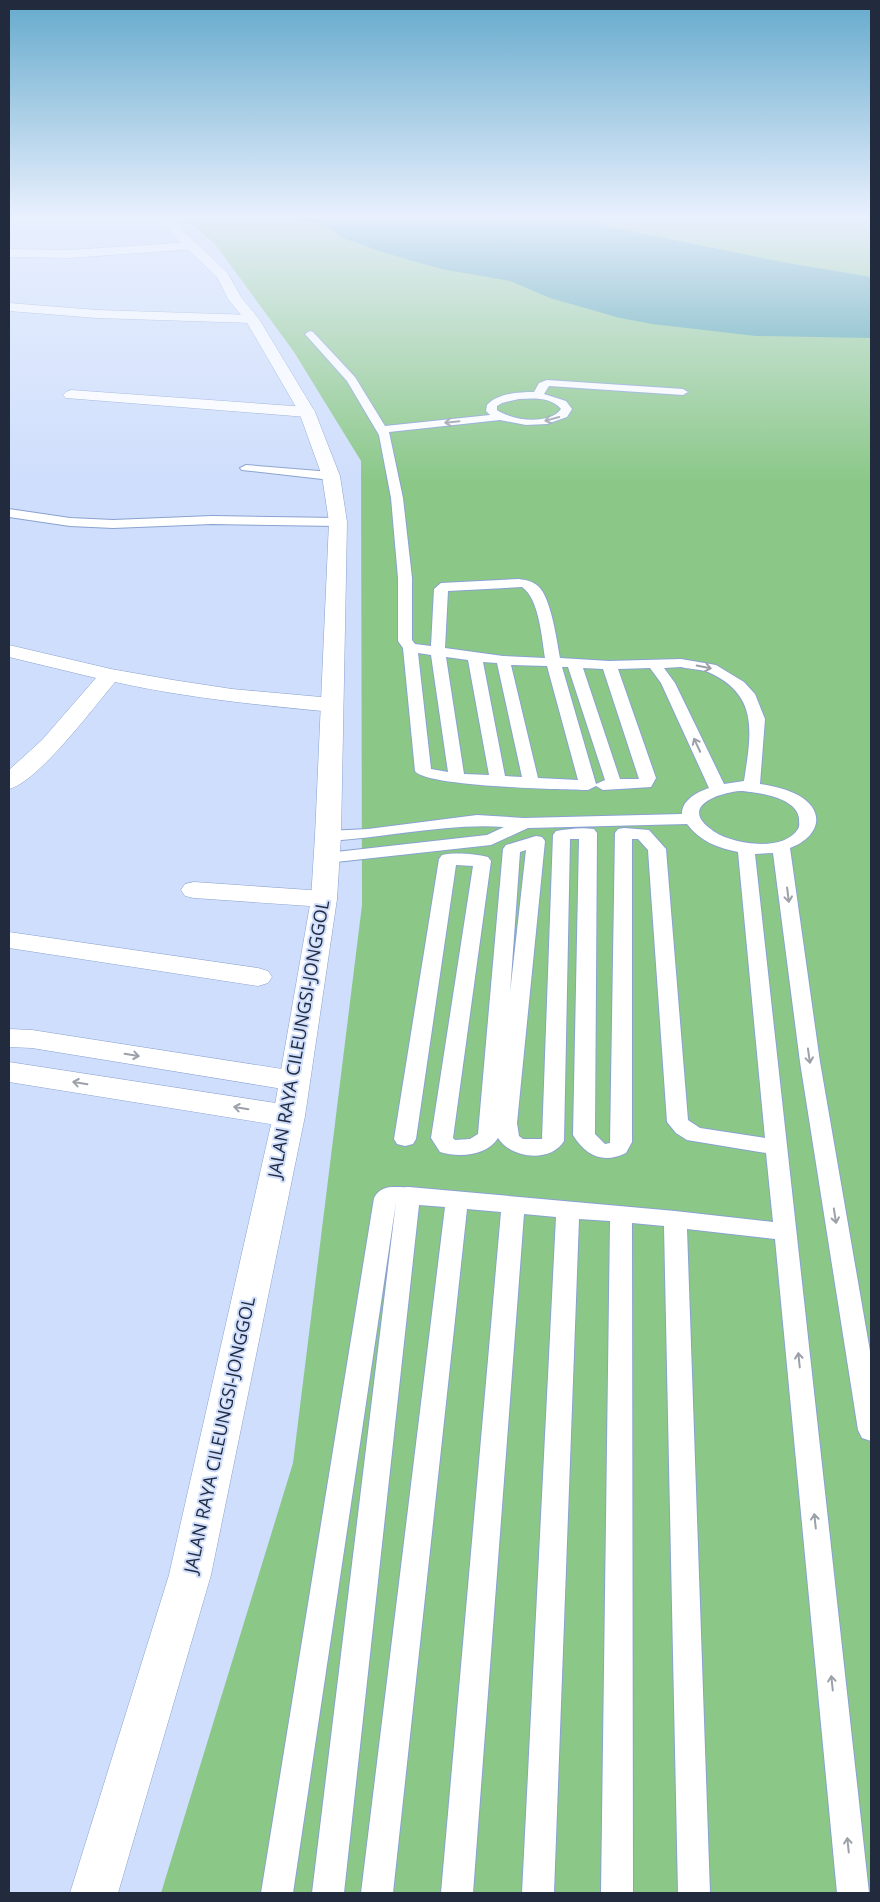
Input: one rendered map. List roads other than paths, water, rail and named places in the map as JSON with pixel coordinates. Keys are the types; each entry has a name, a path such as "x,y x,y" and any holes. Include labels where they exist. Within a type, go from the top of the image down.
{"main road":[{"name":"JALAN RAYA CILEUNGSI-JONGGOL","path":"94,1893 190,1575 289,1116 324,899 328,847 338,522 331,476 307,412 252,319 239,304"},
{"path":"9,306 97,314 252,319"},
{"path":"71,395 170,404 200,404 307,412"},
{"path":"9,651 110,675 226,695 332,705"},
{"path":"9,782 26,769 51,744 110,675"},
{"path":"194,890 324,899"},
{"path":"9,940 258,977"},
{"path":"9,1038 32,1039 295,1081"},
{"path":"9,1072 289,1116"}],"lane":[{"path":"310,334 351,379 380,422 385,435 397,498 405,578 405,641 410,647 422,771 432,776 531,783 588,786 645,784 648,778 609,665"},
{"path":"538,396 543,385 547,384 682,392"},
{"path":"413,415 490,408 494,403 504,398 538,396 562,402 567,412 558,418 542,422 515,421 500,417 493,413 490,408"},
{"path":"380,422 500,417"},
{"path":"246,468 331,476"},
{"path":"9,512 70,522 113,524 212,520 338,522"},
{"path":"457,778 438,652 442,588 519,583 526,584 534,589 546,619 553,661 588,786"},
{"path":"410,647 503,660 609,665 681,663 711,668 739,685 748,694 757,719 756,753 752,786"},
{"path":"474,656 498,780"},
{"path":"503,660 531,783"},
{"path":"574,663 614,784"},
{"path":"655,665 668,683 718,789"},
{"path":"752,786 784,795 797,803 805,812 808,821 806,831 798,838 782,846 746,848 727,844 709,836 701,831 693,819 692,808 694,803 704,795 718,789 752,786"},
{"path":"328,847 491,840 524,823 693,819"},
{"path":"588,833 584,1135 589,1144 599,1151 605,1152 614,1150 621,1142 624,833"},
{"path":"405,1138 448,859 482,861 512,848 562,835 624,833 644,834 657,849 678,1122 695,1134 776,1147"},
{"path":"536,841 506,1123 507,1133 512,1143 522,1147 546,1147 554,1141 562,835"},
{"path":"782,846 810,1062 871,1430"},
{"path":"482,861 442,1138 448,1146 454,1148 480,1144 489,1136 512,848"},
{"path":"746,848 853,1893"},
{"path":"277,1893 385,1198 391,1194 409,1195 675,1219 786,1232"},
{"path":"328,1893 409,1195"},
{"path":"377,1893 457,1200"},
{"path":"457,1893 513,1204"},
{"path":"538,1893 568,1209"},
{"path":"617,1893 621,1214"},
{"path":"675,1219 694,1893"}]}
